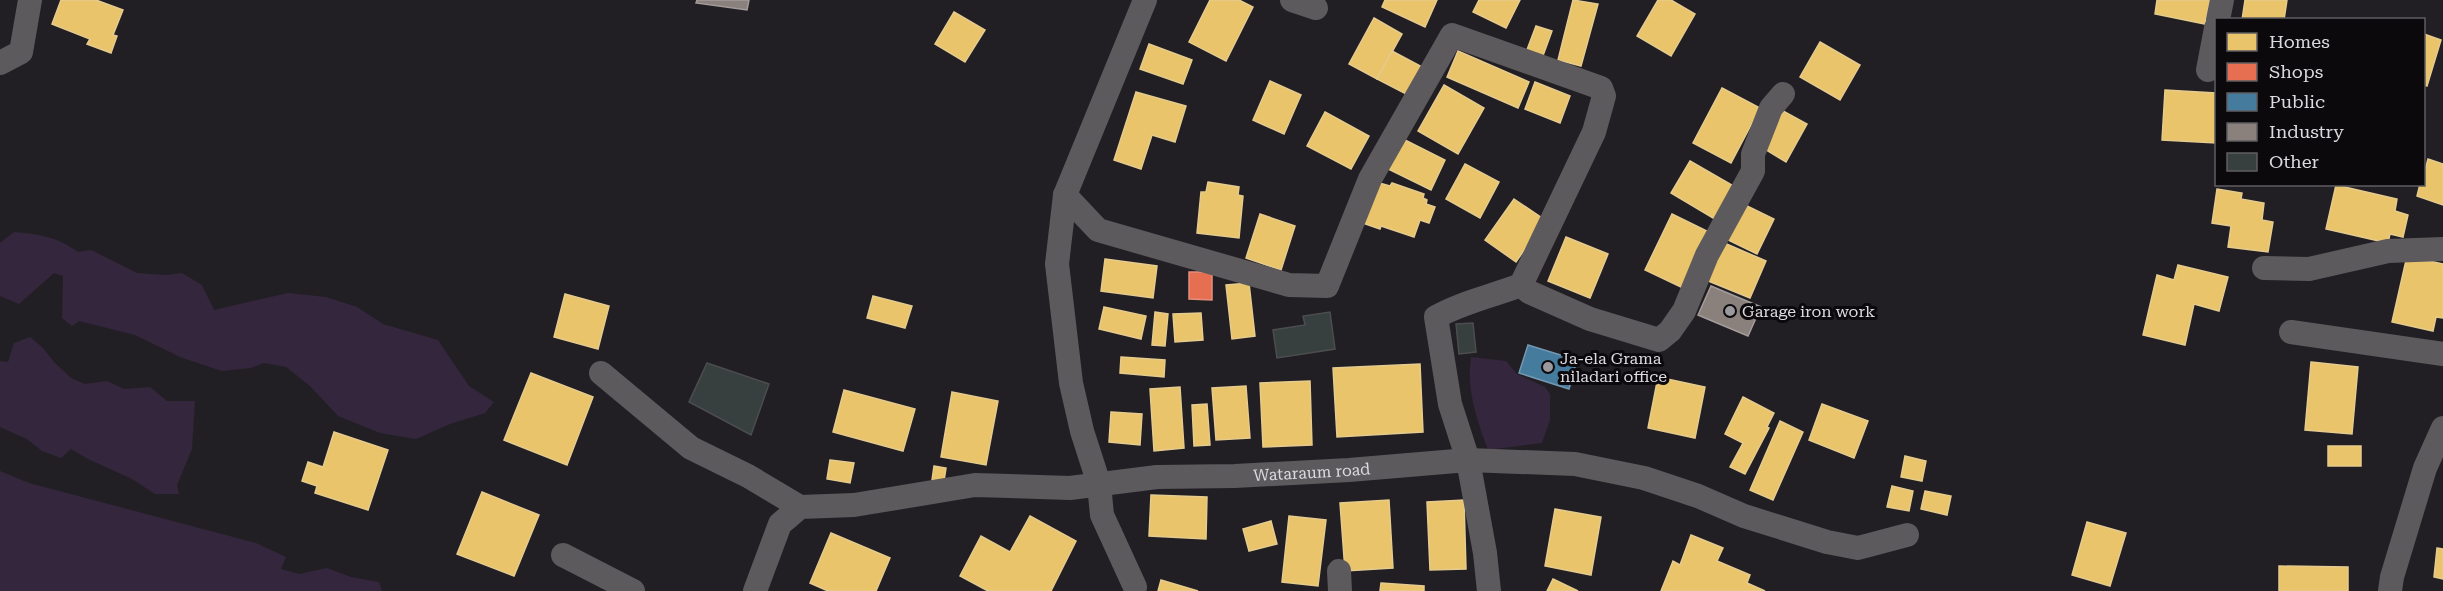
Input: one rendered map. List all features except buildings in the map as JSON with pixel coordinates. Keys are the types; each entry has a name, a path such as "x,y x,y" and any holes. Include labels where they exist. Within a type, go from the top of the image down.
{"street":[{"path":"0,63 21,52 30,0"},
{"path":"1134,587 1102,515 1099,484 1082,431 1071,383 1057,264 1065,195 1145,0"},
{"path":"1292,0 1316,8"},
{"path":"2218,18 2222,0"},
{"path":"1065,195 1098,230 1289,285 1327,286 1370,179 1452,35 1601,88 1604,96 1594,132 1521,285 1487,298 1459,304 1436,317 1449,404 1468,460 1485,553 1489,591"},
{"path":"2208,70 2215,37"},
{"path":"1521,285 1529,292 1590,319 1659,340 1670,331 1684,311 1707,255 1753,171 1753,154 1771,108 1783,94"},
{"path":"2264,268 2309,269 2388,251 2443,249"},
{"path":"2291,332 2443,354"},
{"path":"601,373 692,448 748,476 800,507 780,524 755,591"},
{"path":"2390,591 2392,577 2425,468 2443,428"},
{"name":"Wataraum road","path":"800,507 854,505 975,485 1070,488 1157,477 1350,471 1468,460 1575,464 1644,478 1698,496 1744,516 1827,542 1858,548 1907,535"},
{"path":"563,555 633,591"}],"shaded area":[{"path":"14,232 48,237 78,252 91,250 137,273 166,275 182,273 202,285 214,310 288,293 326,297 357,307 383,324 438,340 469,386 494,402 485,413 450,424 416,439 380,433 338,416 310,386 286,367 264,363 251,368 222,371 180,357 135,335 79,321 72,326 62,318 63,276 54,273 19,304 0,296 0,243"},
{"path":"30,337 71,378 85,384 107,381 124,389 150,387 167,401 195,401 192,449 177,485 179,494 155,494 132,479 71,449 61,458 42,451 27,439 0,427 0,361 8,362 14,343"},
{"path":"1471,357 1506,361 1517,374 1545,387 1550,394 1550,420 1542,443 1488,450 1471,393"},
{"path":"0,471 29,483 256,543 286,557 281,569 299,574 327,568 351,577 379,582 382,591 0,591"}],"place":[{"name":"Garage iron work","path":"1730,311"},
{"name":"Ja-ela Grama niladari office","path":"1548,367"}]}
